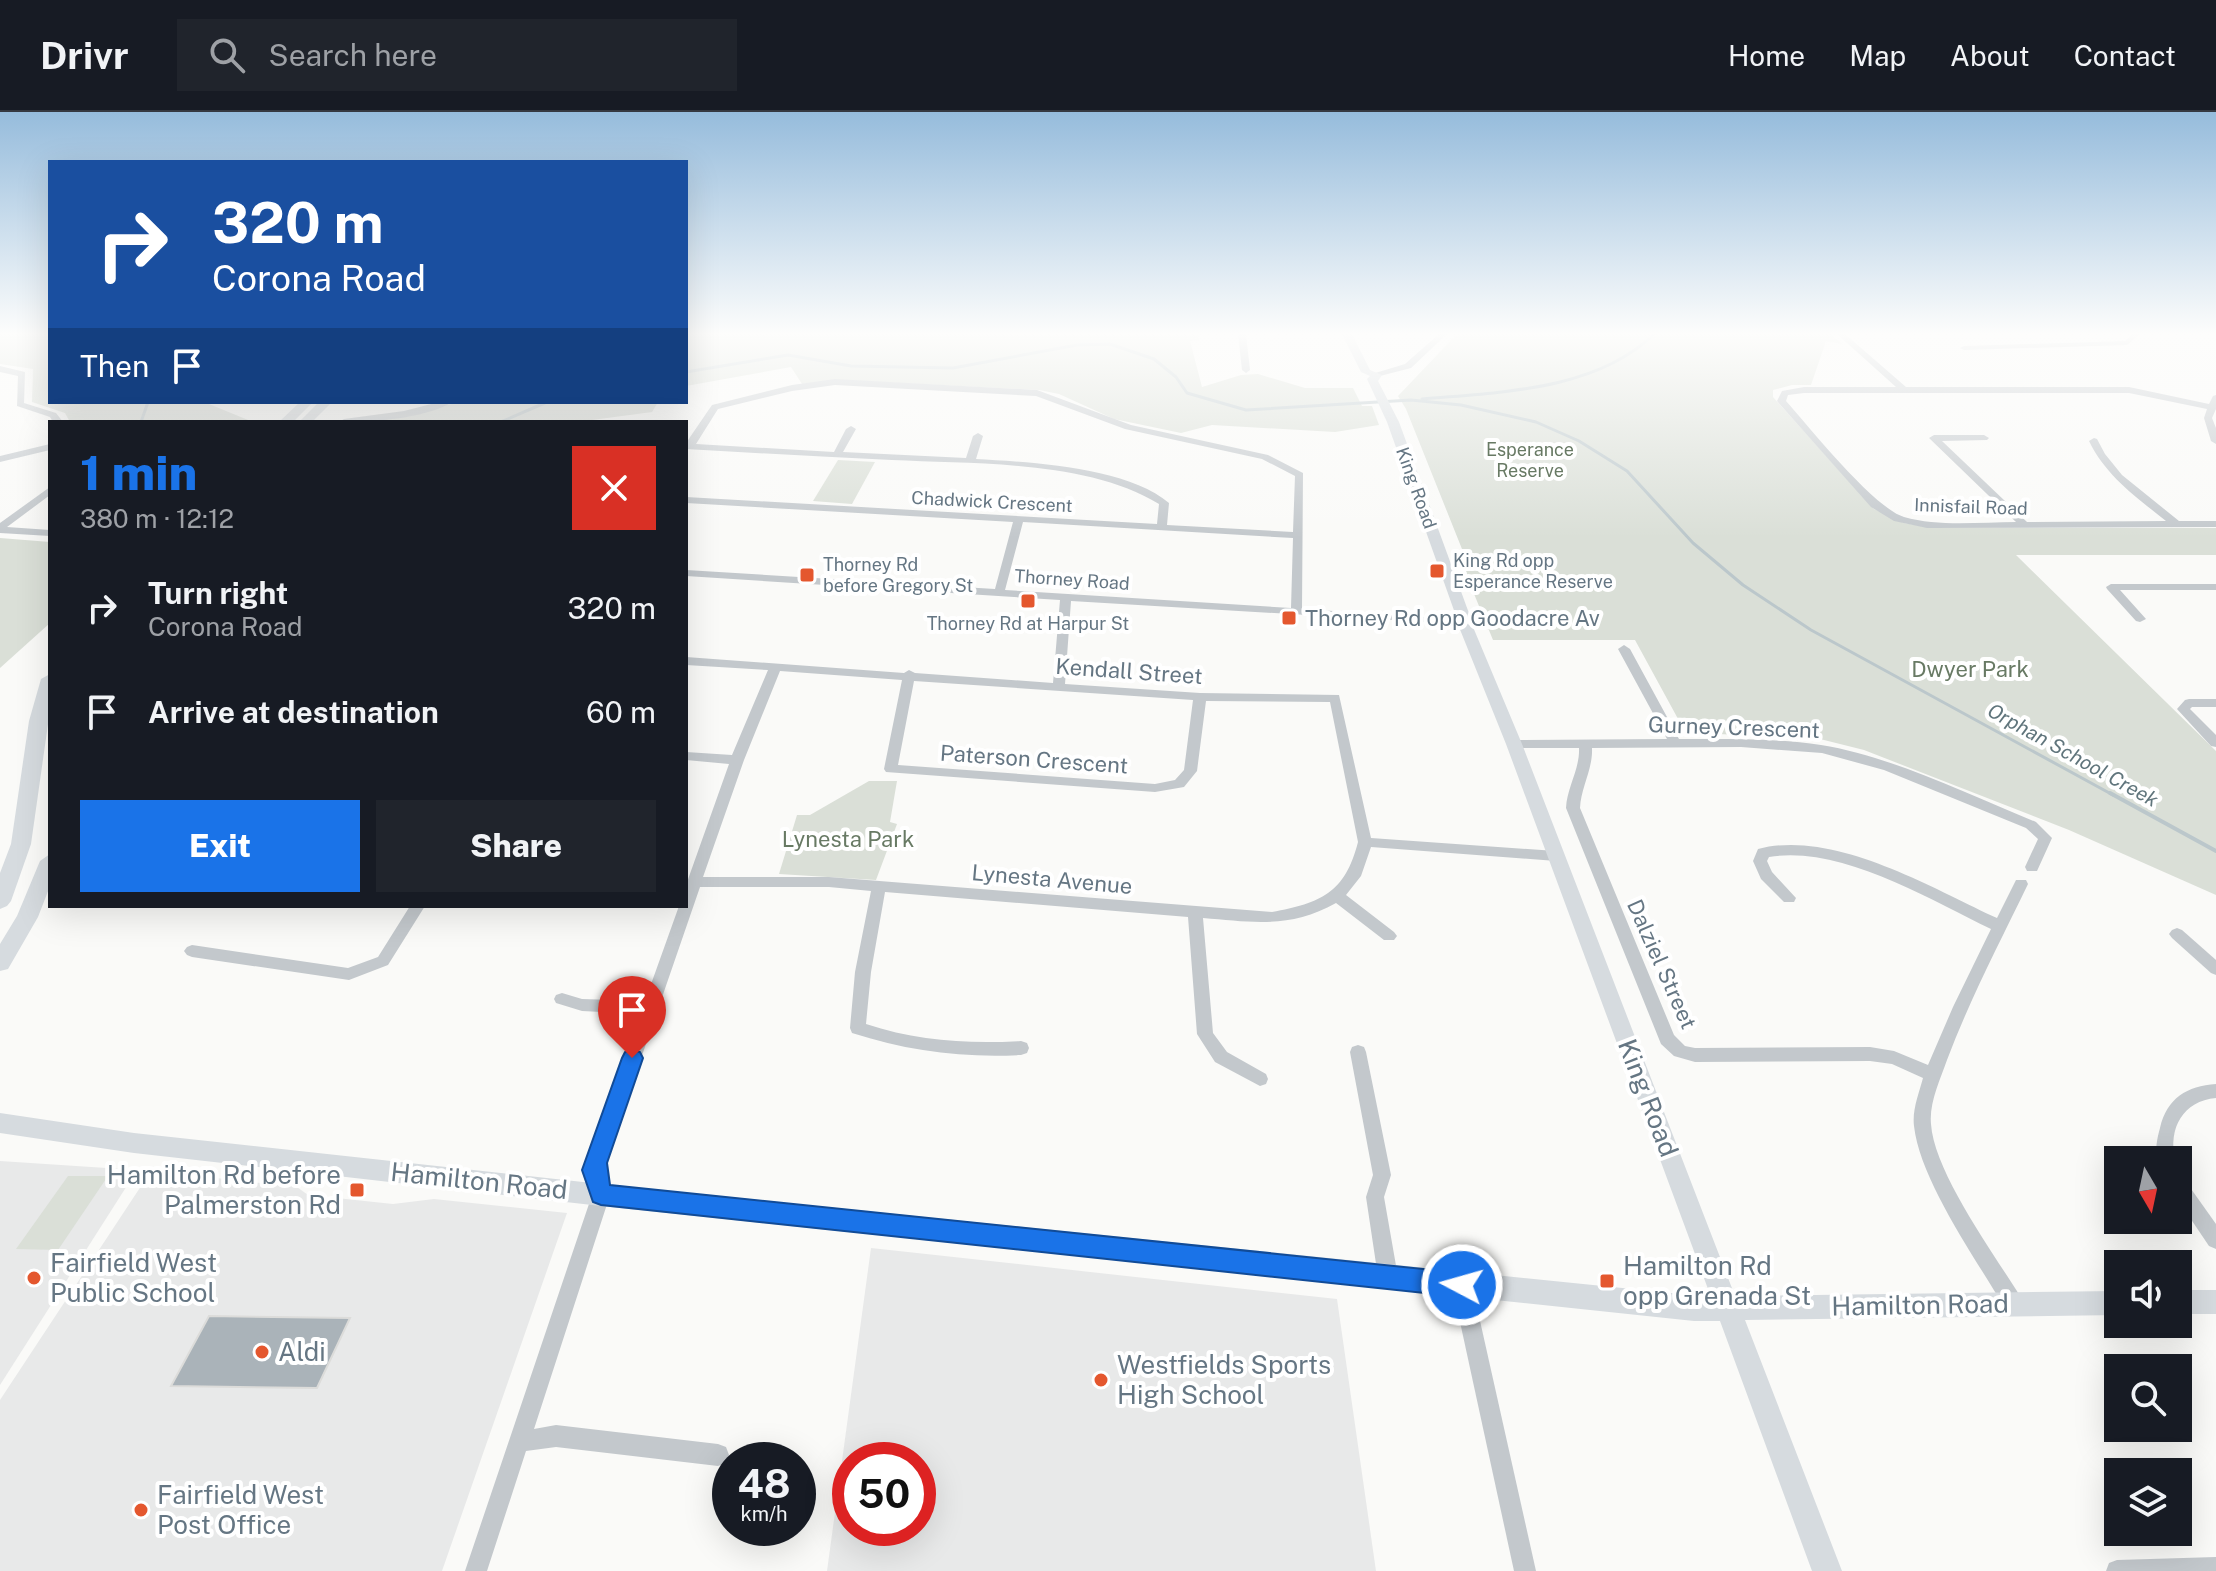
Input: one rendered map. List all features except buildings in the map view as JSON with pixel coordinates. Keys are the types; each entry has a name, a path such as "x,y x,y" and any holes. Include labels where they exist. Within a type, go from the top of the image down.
{"highway":[{"path":"287,420 305,404"},
{"path":"307,420 324,404"},
{"path":"0,901 21,844 38,721 48,686"},
{"path":"0,963 27,917 48,866"}],"main road":[{"name":"King Road","path":"1385,402 1461,622 1514,744 1827,1571"},
{"name":"Hamilton Road","path":"0,1123 134,1143 601,1195 1694,1309 2104,1303"},
{"path":"2192,1302 2216,1302"}],"street":[{"path":"20,402 53,415 57,420"},
{"path":"731,402 714,406 688,446 1052,468 1125,483 1154,494 1164,503 1162,527"},
{"path":"1061,402 1128,427 1284,464 1300,475 1296,612"},
{"name":"Innisfail Road","path":"1782,402 1884,512 1927,525 2216,524"},
{"path":"2213,402 2208,418 2216,441"},
{"path":"359,420 405,414 442,404"},
{"path":"837,455 851,429"},
{"path":"970,462 978,436"},
{"path":"1984,438 1934,438 2025,525"},
{"path":"2094,441 2124,481 2176,524"},
{"path":"0,459 48,447"},
{"path":"0,529 48,492"},
{"name":"Chadwick Crescent","path":"688,500 1296,535"},
{"path":"999,593 1019,520"},
{"path":"0,529 48,533"},
{"name":"Thorney Road","path":"688,573 1461,622"},
{"path":"2140,619 2111,587 2216,587"},
{"path":"1059,685 1066,597"},
{"path":"1624,649 1675,743"},
{"name":"Kendall Street","path":"688,661 909,674 1200,697 1335,698 1365,842"},
{"path":"688,902 737,760 775,668"},
{"name":"Paterson Crescent","path":"909,674 891,769 1155,788 1179,784 1190,771 1200,697"},
{"path":"2216,703 2184,706 2186,714 2216,743"},
{"name":"Gurney Crescent","path":"1514,744 1783,744 1835,751 1889,767 2039,830 2045,838 2032,867"},
{"name":"Dalziel Street","path":"1585,744 1588,759 1572,792 1573,808 1667,1039 1680,1051 1695,1055 1870,1054 1894,1058 1932,1074"},
{"path":"688,756 737,760"},
{"path":"1389,936 1338,897 1361,864 1365,842 1556,856"},
{"path":"1789,898 1766,875 1760,861 1763,853 1795,849 1849,859 2001,927"},
{"path":"688,858 703,858"},
{"name":"Lynesta Avenue","path":"695,882 829,882 1272,918 1306,912 1338,897"},
{"path":"2013,1303 1930,1159 1921,1121 1932,1074 2021,884"},
{"path":"879,887 863,972 858,1028 917,1047 974,1051 1021,1048"},
{"path":"192,951 349,974 383,961 417,908"},
{"path":"476,1571 601,1195 594,1170 596,1163 686,908"},
{"path":"1195,913 1205,1034 1221,1057 1260,1079"},
{"path":"2177,934 2216,969"},
{"path":"562,999 582,1005 650,1008"},
{"path":"1358,1052 1382,1175 1375,1197 1388,1277"},
{"path":"2165,1146 2170,1115 2182,1099 2201,1092 2216,1091"},
{"path":"2192,1205 2216,1240"},
{"path":"1462,1285 1525,1571"},
{"path":"519,1442 556,1436 712,1454"},
{"path":"2117,1571 2216,1568"}],"shaded area":[{"name":"Fairfield West Public School","path":"0,1161 137,1170 0,1385"},
{"path":"172,1173 297,1187 308,1195 393,1204 434,1199 567,1213 442,1571 0,1571 0,1400 149,1174"},
{"name":"Westfields Sports High School","path":"871,1248 1337,1299 1376,1571 827,1571 832,1534 832,1546 936,1546 936,1442 845,1442"}],"green space":[{"path":"32,402 209,404 248,420 69,420 65,413"},
{"path":"1077,402 1360,402 1362,406 1372,406 1379,425 1335,432 1212,425 1181,433 1114,419"},
{"name":"Dwyer Park","path":"1402,402 1778,402 1874,509 1904,523 1932,528 2216,528 2216,555 2016,555 2216,751 2216,895 2069,830 1864,750 1820,739 1698,733 1683,728 1635,640 1493,640 1458,555 1464,554"},
{"path":"451,404 657,404 652,412 592,420 381,420"},
{"path":"838,460 875,462 852,504 813,501"},
{"path":"0,538 48,542 48,625 0,668"},
{"name":"Lynesta Park","path":"869,781 897,781 890,822 897,824 876,880 779,874 797,815 810,815"},
{"path":"68,1176 108,1176 58,1250 16,1249"}],"waterway":[{"name":"Orphan School Creek","path":"1219,402 1246,410 1377,402"},
{"name":"Orphan School Creek","path":"1432,402 1461,405 1536,422 1579,441 1627,471 1693,543 1743,585 1811,630 2113,795"},
{"name":"Orphan School Creek","path":"142,420 147,404"},
{"name":"Orphan School Creek","path":"506,420 542,404"},
{"name":"Orphan School Creek","path":"2110,793 2216,851"}],"place":[{"name":"King Rd opp Esperance Reserve","path":"1437,571"},
{"name":"Thorney Rd before Gregory St","path":"807,575"},
{"name":"Thorney Rd at Harpur St","path":"1028,601"},
{"name":"Thorney Rd opp Goodacre Av","path":"1289,618"},
{"name":"Hamilton Rd before Palmerston Rd","path":"357,1190"},
{"name":"Fairfield West Public School","path":"34,1278"},
{"name":"Hamilton Rd opp Grenada St","path":"1607,1281"},
{"name":"Aldi","path":"262,1352"},
{"name":"Westfields Sports High School","path":"1101,1380"},
{"name":"Fairfield West Post Office","path":"141,1510"}],"route":[{"path":"632,1058 594,1170 601,1195 1462,1285"}],"park label":[{"name":"Esperance Reserve","path":"1530,460"}]}
